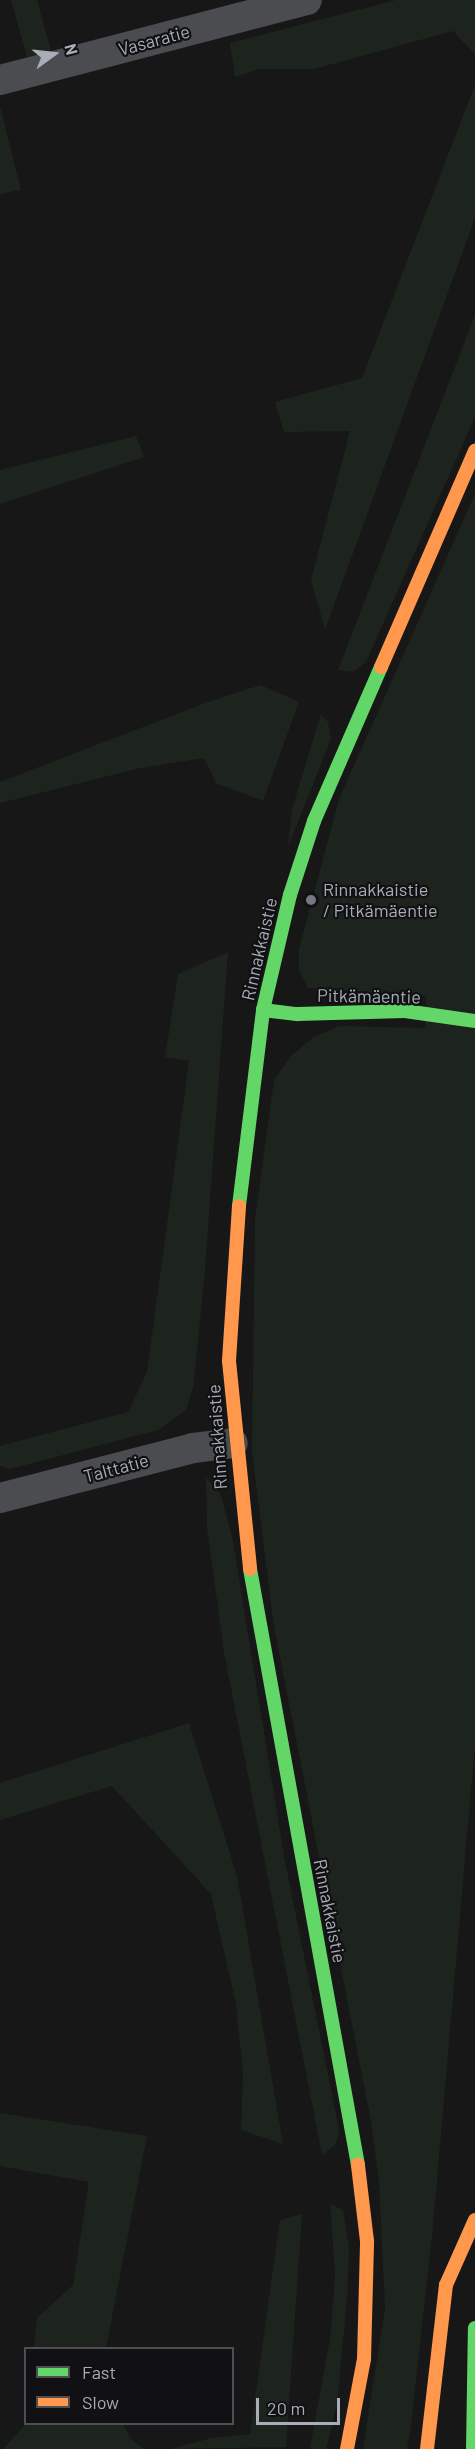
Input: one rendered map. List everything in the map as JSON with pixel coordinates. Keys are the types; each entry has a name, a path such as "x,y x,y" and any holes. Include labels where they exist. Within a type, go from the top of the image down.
{"main road":[{"name":"Rinnakkaistie","path":"347,2449 364,2359 368,2297 361,2187 256,1613 233,1443 229,1361 236,1216 263,1010 290,895 314,821 475,451"},
{"name":"Pitkämäentie","path":"263,1010 297,1014 405,1011 475,1021"},
{"path":"427,2449 446,2285 475,2220"},
{"path":"473,2449 475,2328"}],"street":[{"name":"Vasaratie","path":"0,80 308,0"},
{"name":"Talttatie","path":"0,1498 193,1448 233,1443"}],"shaded area":[{"path":"11,0 37,0 51,51 27,57"},
{"path":"396,0 475,0 475,54 453,31 314,69 259,69 235,77 230,43"},
{"path":"475,85 475,218 325,630 311,580 350,431 284,432 275,402 362,378"},
{"path":"0,106 21,190 0,194"},
{"path":"475,315 475,417 366,662 353,672 338,670"},
{"path":"136,436 144,457 0,504 0,470"},
{"path":"475,494 475,1744 433,2226 411,2425 407,2449 363,2449 385,2308 379,2182 371,2121 274,1627 252,1451 255,1219 274,1080 291,1056 314,1037 339,1026 425,1028 426,996 308,988 299,970 299,949 339,799"},
{"path":"261,685 299,702 263,801 216,783 204,758 140,768 0,803 0,782 208,702"},
{"path":"321,714 328,722 331,739 288,847 292,809"},
{"path":"228,952 204,1282 193,1388 186,1410 158,1430 10,1469 0,1466 0,1446 128,1412 147,1372 189,1061 165,1057 178,974"},
{"path":"206,1477 221,1495 233,1541 284,1856 339,2130 336,2144 322,2155 224,1652 207,1527"},
{"path":"189,1723 237,1876 283,2144 241,2130 243,2074 236,2004 211,1894 112,1786 0,1820 0,1783"},
{"path":"0,2113 147,2136 106,2347 34,2347 37,2318 73,2285 89,2182 0,2166"},
{"path":"330,2204 343,2210 349,2248 347,2300 337,2404 326,2449 310,2449 331,2333 335,2273"},
{"path":"302,2214 286,2447 170,2449 212,2438 250,2434 280,2220"},
{"path":"25,2425 124,2425 131,2439 144,2449 3,2449"}],"traffic: fast":[{"path":"239,1206 263,1010 290,895 314,821 381,667"},
{"path":"263,1010 297,1014 405,1011 475,1021"},
{"path":"250,1569 358,2165"},
{"path":"473,2449 475,2328"}],"traffic: slow":[{"path":"381,667 475,451"},
{"path":"239,1206 229,1361 250,1569"},
{"path":"347,2449 364,2359 367,2241 358,2165"},
{"path":"427,2449 446,2285 475,2220"}],"place":[{"name":"Rinnakkaistie / Pitkämäentie","path":"311,900"}]}
